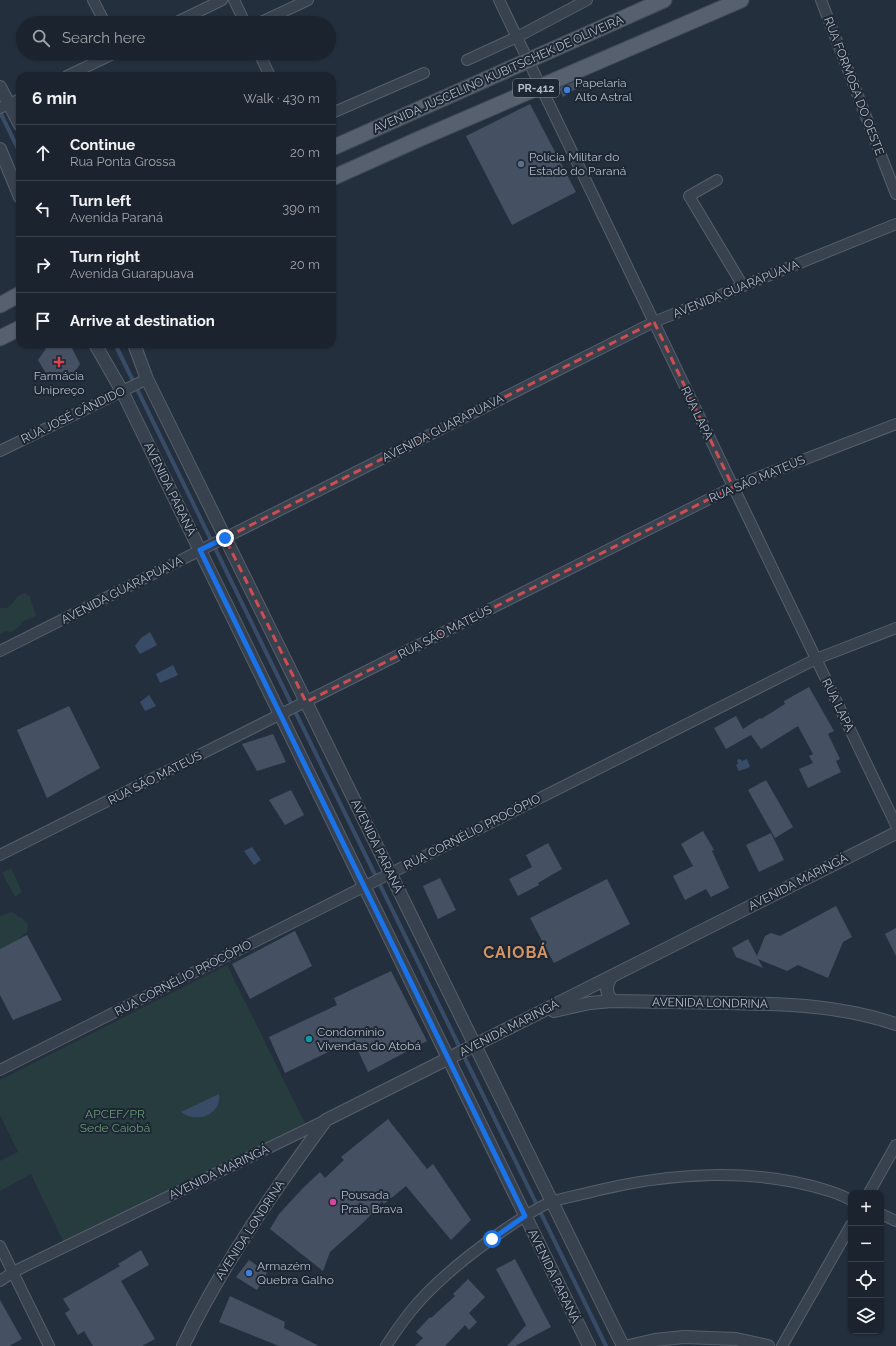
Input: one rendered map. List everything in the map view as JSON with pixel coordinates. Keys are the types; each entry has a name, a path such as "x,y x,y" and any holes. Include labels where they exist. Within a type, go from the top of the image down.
{"main road":[{"name":"AVENIDA JUSCELINO KUBITSCHEK DE OLIVEIRA","path":"336,146 664,0"},
{"name":"PR-412","path":"336,176 418,139 741,0"},
{"path":"0,305 16,296"},
{"path":"0,338 16,330"}],"street":[{"path":"93,0 101,16"},
{"path":"189,16 222,0"},
{"path":"234,0 242,16"},
{"path":"274,16 308,0"},
{"name":"RUA LAPA","path":"499,0 896,825"},
{"path":"467,60 517,37 587,0"},
{"name":"RUA FORMOSA DO OESTE","path":"820,0 896,194"},
{"path":"75,72 100,60"},
{"path":"262,60 268,72"},
{"path":"336,111 424,73"},
{"path":"0,87 16,117"},
{"path":"0,149 16,187"},
{"path":"717,180 689,196 743,286"},
{"name":"AVENIDA GUARAPUAVA","path":"0,651 654,322 896,224"},
{"name":"AVENIDA PARANÁ","path":"97,348 122,391 284,713 448,1058 589,1346"},
{"name":"AVENIDA PARANÁ","path":"135,348 147,379 303,703 388,875 475,1045 551,1203 623,1346"},
{"name":"RUA JOSÉ CÂNDIDO","path":"0,451 147,379"},
{"name":"RUA SÃO MATEUS","path":"0,856 733,487 896,424"},
{"name":"RUA CORNÉLIO PROCÓPIO","path":"0,1070 816,659 896,628"},
{"name":"AVENIDA MARINGÁ","path":"0,1281 13,1272 326,1120 896,833"},
{"path":"611,977 606,984 606,989 612,1001"},
{"name":"AVENIDA LONDRINA","path":"524,1020 565,1008 590,1003 612,1001 814,1006 846,1010 896,1024"},
{"name":"AVENIDA LONDRINA","path":"183,1346 212,1291 241,1241 274,1191 326,1120"},
{"path":"871,1190 896,1145"},
{"path":"386,1346 412,1310 443,1279 492,1239 526,1216 551,1203 628,1184 669,1177 714,1175 756,1176 786,1181 826,1190 848,1199"},
{"path":"884,1215 896,1221"},
{"path":"782,1346 850,1226"},
{"path":"0,1246 49,1346"},
{"path":"630,1346 655,1340 684,1337 736,1339 768,1346"}],"highlighted area":[{"path":"654,322 733,487 306,702 225,538"}],"green space":[{"path":"25,593 30,597 36,616 22,622 21,625 12,632 6,631 0,634 0,608 8,607 18,597"},
{"path":"11,868 22,892 15,897 2,873"},
{"path":"11,912 16,914 18,917 21,917 28,924 27,932 16,941 0,949 0,916"},
{"name":"APCEF/PR Sede Caiobá","path":"227,965 305,1123 65,1245 31,1174 0,1191 0,1161 18,1152 0,1115 0,1080"}],"water":[{"path":"150,632 157,645 140,654 135,646 141,638"},
{"path":"173,665 178,675 160,683 156,674"},
{"path":"149,695 156,706 145,711 140,702"},
{"path":"740,759 742,761 747,759 750,767 739,771 736,765 738,764 737,760"},
{"path":"252,847 261,860 254,865 244,851"},
{"path":"219,1094 219,1101 216,1107 207,1115 194,1117 187,1116 181,1112"}],"building":[{"path":"581,79 584,84 563,97 559,88"},
{"name":"Polícia Militar do Estado do Paraná","path":"530,104 576,192 512,225 466,136"},
{"name":"Farmácia Unipreço","path":"46,348 72,348 80,364 69,381 50,380 38,360"},
{"path":"809,687 834,731 828,734 840,759 836,761 841,772 808,788 799,769 813,763 809,756 813,754 798,726 761,749 751,735 726,749 714,728 736,716 743,729 785,704 784,701"},
{"path":"69,706 100,768 47,798 17,730"},
{"path":"273,734 286,762 257,771 242,744"},
{"path":"766,780 793,827 775,838 748,790"},
{"path":"291,790 304,815 285,825 269,800"},
{"path":"703,831 714,850 712,851 729,888 711,897 706,889 685,900 673,876 693,866 681,844"},
{"path":"771,833 784,860 759,872 746,845"},
{"path":"548,843 562,869 538,883 539,885 518,896 509,879 532,867 526,855"},
{"path":"440,878 456,910 438,919 423,886"},
{"path":"607,879 630,924 554,963 530,918"},
{"path":"836,906 852,937 843,942 828,978 798,965 787,971 758,959 763,968 736,957 732,948 748,939 757,956 765,936 771,933 780,936"},
{"path":"896,928 896,956 885,934"},
{"path":"295,931 312,966 250,999 232,964"},
{"path":"27,935 62,1000 13,1020 0,995 0,949"},
{"path":"391,971 427,1041 368,1072 353,1040 285,1073 269,1037 337,1005 334,998"},
{"path":"388,1119 427,1169 433,1164 471,1220 451,1240 406,1186 384,1204 382,1201 366,1220 330,1252 323,1271 270,1229 279,1214 320,1172 325,1178 344,1160 341,1157"},
{"path":"141,1250 149,1265 121,1281 155,1339 142,1346 93,1346 84,1331 78,1335 65,1313 70,1310 63,1299 120,1266 118,1264"},
{"path":"515,1259 551,1327 515,1346 507,1346 526,1325 496,1269"},
{"path":"249,1260 267,1273 257,1290 236,1277"},
{"path":"468,1279 485,1297 469,1313 477,1322 469,1330 465,1325 445,1346 415,1346 423,1338 416,1332 430,1317 431,1318 455,1296 453,1294"},
{"path":"230,1296 285,1322 284,1328 319,1346 279,1346 219,1322"},
{"path":"0,1300 22,1339 9,1346 0,1346"}],"waterway":[{"path":"0,112 16,145"},
{"path":"117,348 606,1346"}],"place":[{"name":"Papelaria Alto Astral","path":"567,90"},
{"name":"Polícia Militar do Estado do Paraná","path":"521,164"},
{"name":"Farmácia Unipreço","path":"59,362"},
{"name":"Condomínio Vivendas do Atobá","path":"309,1039"},
{"name":"Pousada Praia Brava","path":"333,1202"},
{"name":"Armazém Quebra Galho","path":"249,1273"}],"district":[{"name":"CAIOBÁ","path":"516,952"}],"route":[{"path":"225,538 200,550 525,1216 492,1239"}]}
